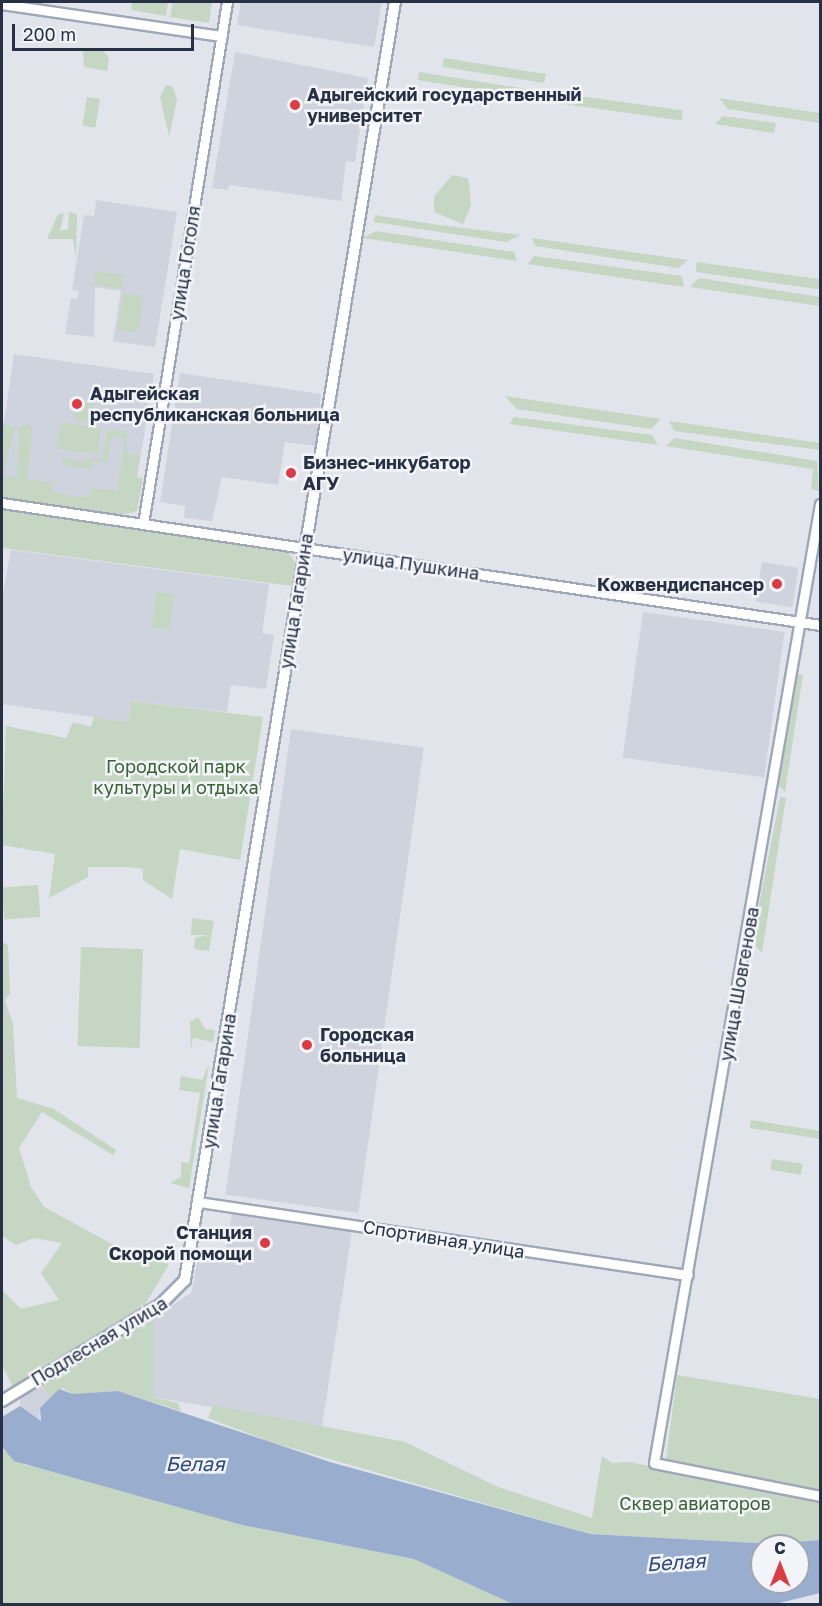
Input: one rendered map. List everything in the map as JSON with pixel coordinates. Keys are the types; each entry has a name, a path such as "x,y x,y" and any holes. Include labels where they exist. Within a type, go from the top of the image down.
{"main road":[{"name":"улица Гоголя","path":"143,524 227,2"},
{"name":"улица Гагарина","path":"200,1202 304,549 395,2"},
{"path":"2,4 222,36"},
{"name":"улица Пушкина","path":"2,503 820,625"},
{"name":"улица Шовгенова","path":"820,504 654,1463 820,1496"},
{"name":"Спортивная улица","path":"200,1202 688,1275"},
{"name":"Подлесная улица","path":"2,1401 174,1295 189,1263 200,1202"}],"shaded area":[{"path":"241,2 382,2 374,47 237,25"},
{"name":"Адыгейский государственный университет","path":"235,52 368,78 355,162 346,161 341,201 229,185 228,190 212,188"},
{"path":"96,200 177,212 155,347 113,341 121,291 95,287 94,337 65,334 71,298 77,299 79,291 72,290 84,215 94,216"},
{"name":"Адыгейская республиканская больница","path":"14,354 154,374 132,509 2,491 2,435"},
{"path":"180,373 321,394 315,446 285,442 278,485 222,477 212,521 184,518 185,506 160,502"},
{"path":"11,550 269,584 262,633 274,635 266,689 231,685 227,712 131,701 128,722 2,704 2,598"},
{"name":"Кожвендиспансер","path":"762,562 799,568 792,607 756,602"},
{"path":"643,612 785,632 764,777 623,758"},
{"name":"Городская больница","path":"291,729 424,748 358,1213 226,1194"},
{"path":"232,1213 352,1231 322,1426 153,1397 153,1318 191,1293 199,1254 224,1258"},
{"path":"40,1383 50,1398 40,1408 39,1422 20,1407 20,1396"}],"green space":[{"path":"132,2 168,2 166,16 131,10"},
{"path":"173,2 212,2 209,23 170,17"},
{"path":"83,48 103,50 109,58 107,71 84,67"},
{"path":"444,58 546,74 544,83 443,67"},
{"path":"419,72 536,90 534,98 418,80"},
{"path":"166,85 173,87 177,100 169,136 160,97"},
{"path":"558,93 683,111 681,120 557,103"},
{"path":"87,97 100,99 95,128 82,126"},
{"path":"719,98 820,113 820,123 728,109"},
{"path":"723,116 776,123 774,133 715,124"},
{"path":"452,175 468,178 471,206 463,224 434,212 434,197"},
{"path":"69,212 77,214 76,258 73,239 47,239 58,214 64,213 60,231 68,229"},
{"path":"375,215 521,235 506,242 374,222"},
{"path":"376,231 514,252 517,261 363,238"},
{"path":"532,238 688,260 678,268 535,246"},
{"path":"534,256 682,276 684,287 528,264"},
{"path":"697,262 820,279 818,289 696,272"},
{"path":"96,271 124,275 122,289 94,285"},
{"path":"699,278 820,297 820,306 690,287"},
{"path":"123,293 144,296 139,333 118,330"},
{"path":"505,396 661,419 651,429 517,409"},
{"path":"80,400 88,400 95,407 95,415 88,422 80,422 73,415 73,407"},
{"path":"514,417 652,435 658,445 510,424"},
{"path":"669,421 820,443 820,450 674,431"},
{"path":"64,422 101,429 98,454 57,449 58,429"},
{"path":"3,423 15,428 3,476 17,478 19,428 28,424 33,430 27,479 53,483 52,492 86,498 94,488 117,491 125,439 111,437 107,463 93,461 92,469 62,465 63,457 82,463 89,458 102,460 107,430 126,431 127,454 140,456 136,477 143,478 137,511 122,515 2,497"},
{"path":"675,438 817,461 819,491 811,489 813,469 666,446"},
{"path":"2,510 289,553 295,562 292,586 2,548"},
{"path":"156,592 174,594 170,630 152,628"},
{"path":"796,674 803,675 785,792 778,785"},
{"name":"Городской парк культуры и отдыха","path":"131,701 263,717 240,860 180,849 172,899 143,880 143,869 129,867 88,867 88,877 49,898 55,854 2,845 6,726 66,738 73,722 91,727 94,717 128,722"},
{"path":"780,797 786,798 762,953 752,942"},
{"path":"38,885 40,917 4,919 2,888"},
{"path":"192,918 214,921 209,951 194,949 195,938 207,935 191,935"},
{"path":"2,942 8,945 10,993 5,1001 13,1024 17,1098 54,1109 116,1150 113,1155 42,1112 19,1148 31,1187 44,1207 112,1244 169,1264 145,1305 13,1387 2,1365 2,1290 21,1309 59,1300 41,1273 62,1243 34,1238 16,1245 2,1236"},
{"path":"81,947 143,949 140,1048 78,1046"},
{"path":"198,1017 205,1029 215,1030 213,1042 193,1038 191,1049 190,1022"},
{"path":"209,1065 189,1188 170,1183 181,1177 181,1162 189,1163 200,1093 179,1090 181,1076 202,1080"},
{"path":"751,1120 820,1131 819,1139 750,1128"},
{"path":"772,1159 803,1164 801,1175 770,1170"},
{"path":"148,1316 153,1318 153,1397 178,1403 181,1411 118,1391 73,1394 62,1388 50,1398 40,1382"},
{"path":"677,1375 820,1399 820,1492 666,1460"},
{"name":"Сквер авиаторов","path":"213,1405 405,1442 498,1487 592,1518 602,1456 612,1463 629,1462 820,1501 820,1540 810,1541 810,1534 750,1534 750,1543 590,1534 271,1442 208,1418"},
{"path":"2,1449 25,1465 85,1477 242,1525 414,1559 513,1604 2,1604"}],"water":[{"name":"Белая","path":"59,1389 73,1394 118,1391 330,1462 590,1534 750,1543 750,1594 810,1594 810,1541 820,1540 820,1593 775,1604 513,1604 414,1559 242,1525 14,1461 2,1447 2,1417 20,1406 41,1421 40,1408"}],"place":[{"name":"Адыгейский государственный университет","path":"295,105"},
{"name":"Адыгейская республиканская больница","path":"77,404"},
{"name":"Бизнес-инкубатор АГУ","path":"291,473"},
{"name":"Кожвендиспансер","path":"777,584"},
{"name":"Городская больница","path":"307,1045"},
{"name":"Станция Скорой помощи","path":"265,1243"}]}
